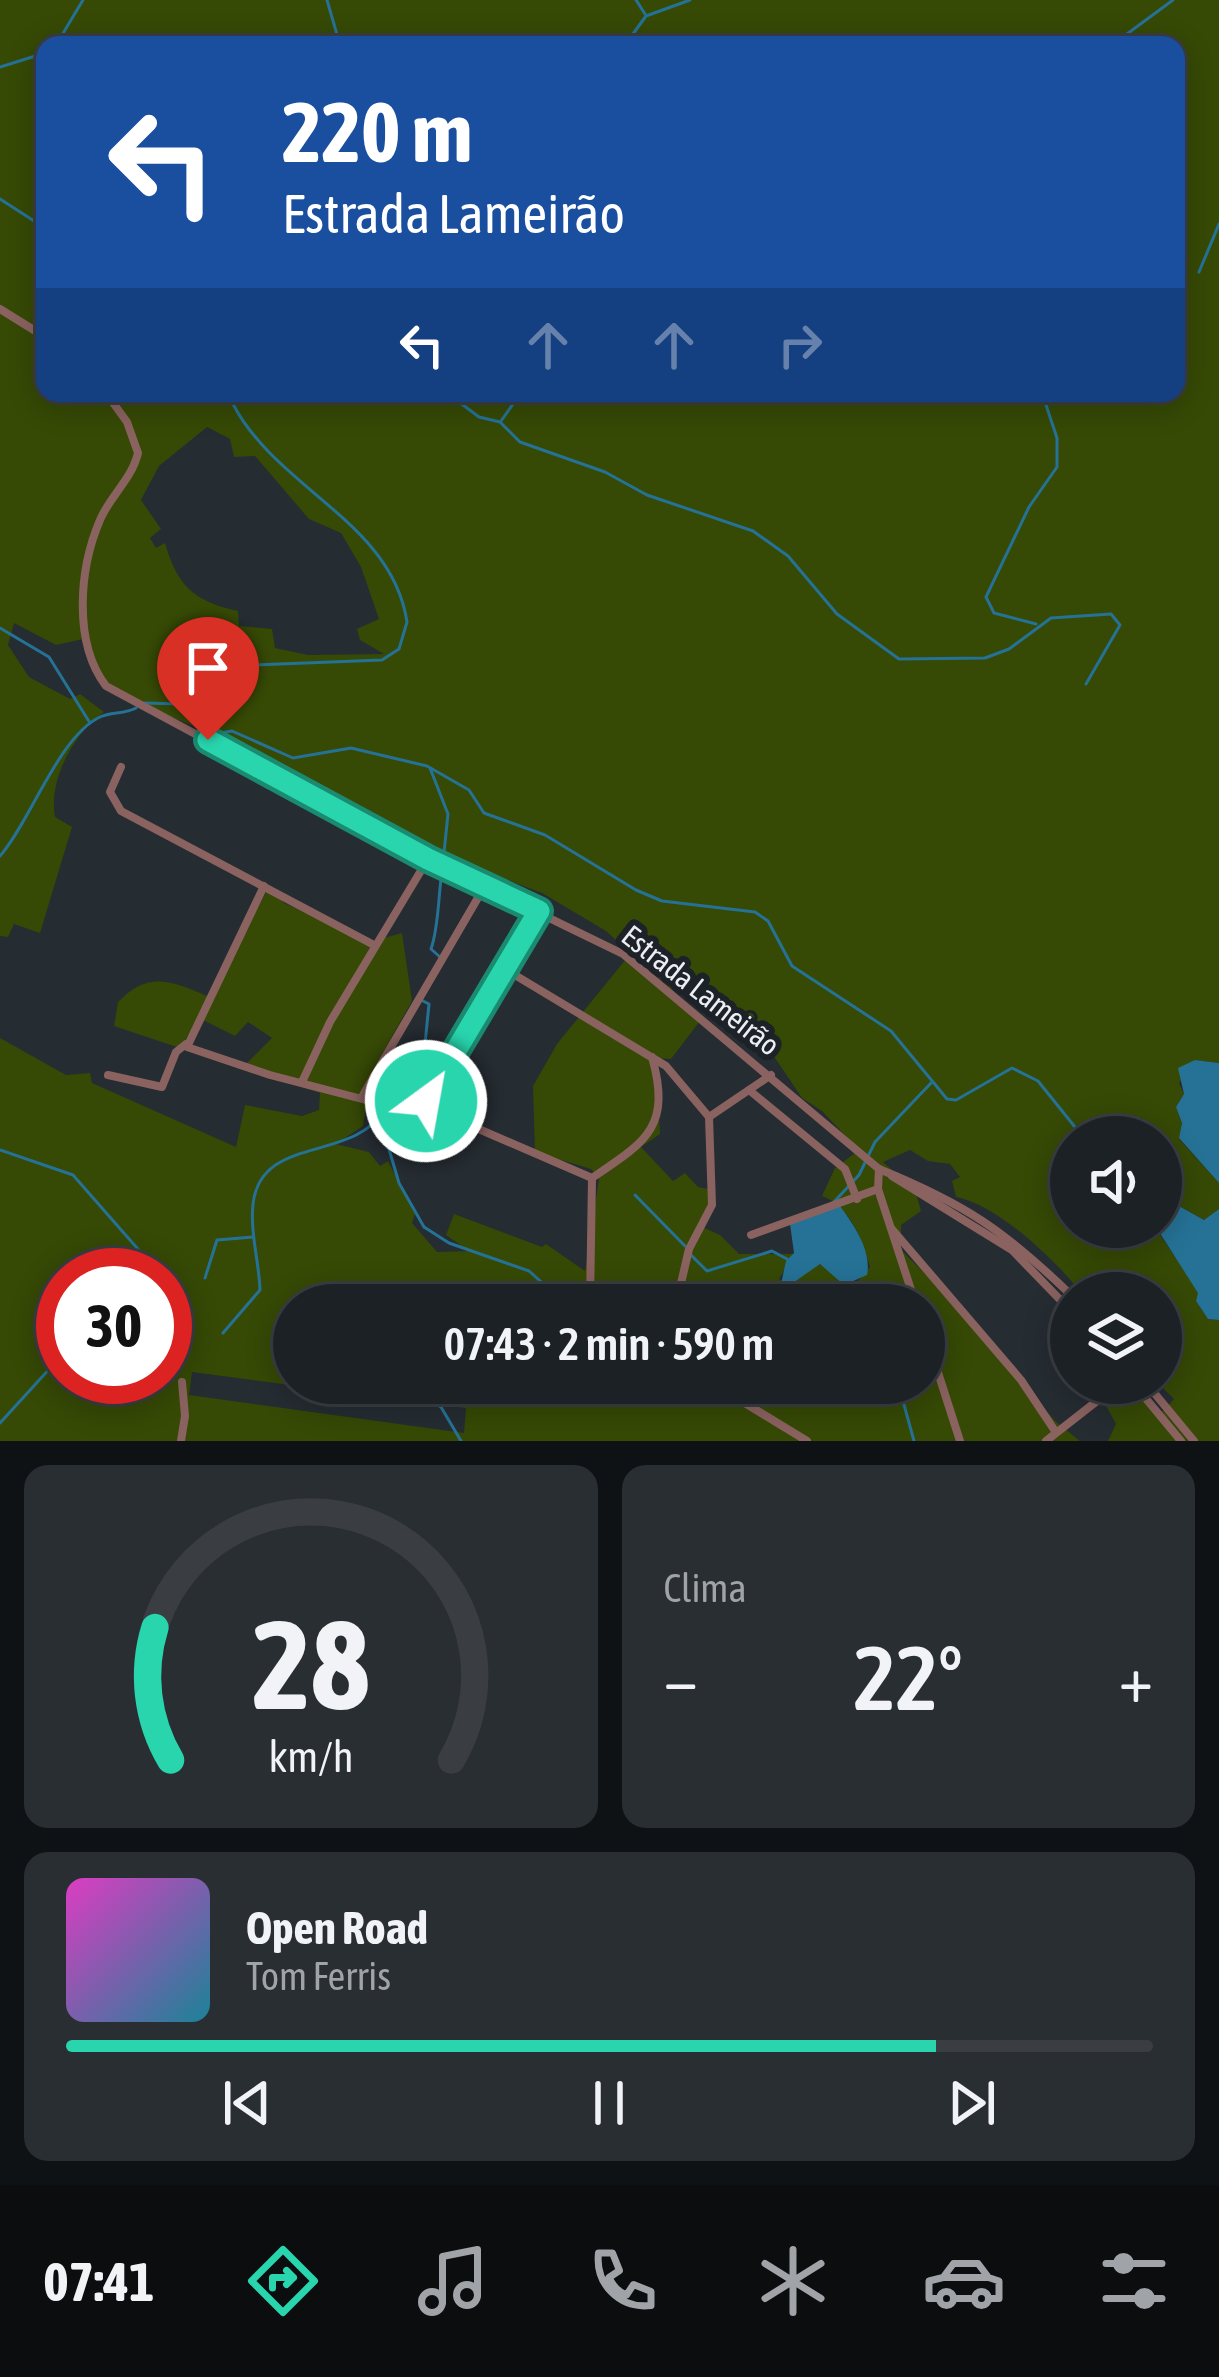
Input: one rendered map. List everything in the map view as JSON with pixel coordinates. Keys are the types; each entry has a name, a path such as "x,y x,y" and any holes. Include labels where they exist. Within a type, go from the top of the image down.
{"street":[{"path":"0,309 36,331"},
{"name":"Estrada Lameirão","path":"113,402 128,422 138,453 100,519 91,549 84,642 95,672 131,704 428,859 623,954 882,1170 1004,1231 1050,1275"},
{"path":"121,766 110,792 118,808 374,945"},
{"path":"302,1082 374,945 428,859"},
{"path":"363,1095 486,884"},
{"path":"189,1047 264,886"},
{"path":"419,1114 539,911"},
{"path":"505,968 675,1073 709,1117 712,1205 689,1249 681,1284"},
{"path":"109,1075 160,1088 176,1052 189,1047 489,1132 592,1178"},
{"path":"592,1178 652,1134 657,1118 652,1057"},
{"path":"709,1117 771,1075"},
{"path":"749,1090 845,1169 857,1198"},
{"path":"909,1284 878,1189 882,1170 1012,1250 1050,1289"},
{"path":"590,1284 592,1178"},
{"path":"752,1235 878,1189"},
{"path":"891,1228 1021,1380 1055,1431"},
{"path":"945,1396 960,1441"},
{"path":"181,1441 184,1404"},
{"path":"746,1404 807,1441"},
{"path":"1046,1441 1092,1404"},
{"path":"1150,1404 1181,1441"},
{"path":"1163,1404 1194,1441"}],"green space":[{"path":"0,0 1219,0 1219,1063 1195,1060 1179,1083 1184,1094 1176,1107 1179,1116 1050,1116 1050,1248 1169,1248 1199,1293 1196,1301 1208,1319 1219,1320 1219,1441 1108,1441 1116,1424 1105,1404 1154,1404 1161,1413 1169,1404 1182,1404 1182,1272 1063,1272 989,1210 956,1197 952,1181 960,1177 950,1164 928,1161 910,1150 883,1162 915,1190 921,1211 901,1225 901,1250 935,1284 791,1284 816,1264 828,1266 841,1283 856,1283 870,1267 848,1216 822,1196 835,1168 859,1150 822,1111 802,1098 773,1055 760,1056 708,1010 672,990 606,931 542,893 394,838 381,822 206,731 127,699 104,679 83,639 56,645 14,623 8,645 29,677 70,699 80,694 104,712 73,745 55,788 55,817 72,827 40,933 14,924 8,937 0,936","holes":["207,427 230,439 234,457 255,456 309,519 341,533 361,567 379,619 357,629 360,640 384,654 308,655 275,648 272,629 239,626 238,611 198,596 181,580 165,543 156,548 150,538 161,529 141,500 159,466"]},
{"path":"270,885 284,903 370,942 402,933 412,1001 359,1095 367,1100 363,1126 336,1144 369,1152 380,1166 388,1161 415,1214 412,1223 437,1252 469,1251 446,1235 454,1214 542,1247 546,1244 585,1271 599,1179 591,1169 535,1152 533,1086 557,1044 626,959 700,1021 671,1059 656,1058 660,1134 641,1147 673,1181 685,1173 698,1187 714,1190 712,1207 698,1225 720,1235 739,1254 794,1254 779,1279 788,1284 273,1284 273,1383 192,1372 192,1248 36,1248 36,1404 192,1404 192,1395 464,1433 466,1408 436,1404 945,1404 945,1293 1055,1421 1080,1441 0,1441 0,1038 66,1075 90,1073 92,1083 236,1147 245,1105 302,1116 319,1110 320,1093 242,1068 272,1038 248,1022 235,1036 199,1018 180,1048 114,1026 118,1002 151,982 173,983 210,997"},
{"path":"1182,1142 1219,1183 1219,1209 1204,1220 1182,1208"}],"water":[{"path":"1195,1060 1219,1063 1219,1183 1182,1141 1182,1116 1176,1107 1184,1094 1178,1068"},
{"path":"840,1206 864,1248 867,1275 843,1284 820,1264 791,1284 781,1284 786,1261 794,1253 790,1224"},
{"path":"1182,1208 1204,1220 1219,1209 1219,1320 1208,1319 1196,1301 1198,1293 1169,1248 1182,1248"}],"waterway":[{"path":"61,36 83,0"},
{"path":"327,0 337,36"},
{"path":"636,0 645,14"},
{"path":"632,36 646,16 690,0"},
{"path":"1124,36 1173,0"},
{"path":"0,67 36,56"},
{"path":"0,199 36,222"},
{"path":"1199,272 1219,224"},
{"path":"234,402 252,434 380,558 397,587 407,622 399,649 382,660 254,665 215,705 214,734 232,731 293,758 351,748 427,766 469,790 484,813 545,835 636,890 662,901 755,912 768,921 792,966 891,1031 947,1099 956,1100 1012,1068 1038,1081 1066,1116"},
{"path":"459,402 479,417 500,422 520,442 605,472 647,495 753,531 788,556 837,614 899,659 985,658 1009,649 1051,618 1111,614 1120,625 1086,684"},
{"path":"501,421 515,402"},
{"path":"1036,624 994,613 986,597 1029,507 1057,467 1057,438 1045,402"},
{"path":"0,628 49,657 90,723"},
{"path":"145,703 213,705"},
{"path":"0,856 71,742 100,717 136,708"},
{"path":"430,768 448,814 443,862"},
{"path":"440,957 431,949 442,872"},
{"path":"387,1101 400,1068 425,1044 429,1004 423,1001"},
{"path":"833,1203 859,1175 875,1142 931,1083"},
{"path":"223,1333 260,1290 252,1215 260,1182 272,1167 290,1157 352,1137 384,1110"},
{"path":"380,1119 399,1183 424,1227 449,1243 529,1271 544,1284"},
{"path":"0,1150 73,1175 137,1248"},
{"path":"635,1195 685,1246"},
{"path":"205,1278 217,1240 253,1237"},
{"path":"690,1254 707,1271 772,1251 787,1259"},
{"path":"0,1423 36,1384"},
{"path":"435,1404 461,1441"},
{"path":"904,1404 914,1441"}],"route":[{"path":"208,740 428,859 539,911 426,1101"}]}
